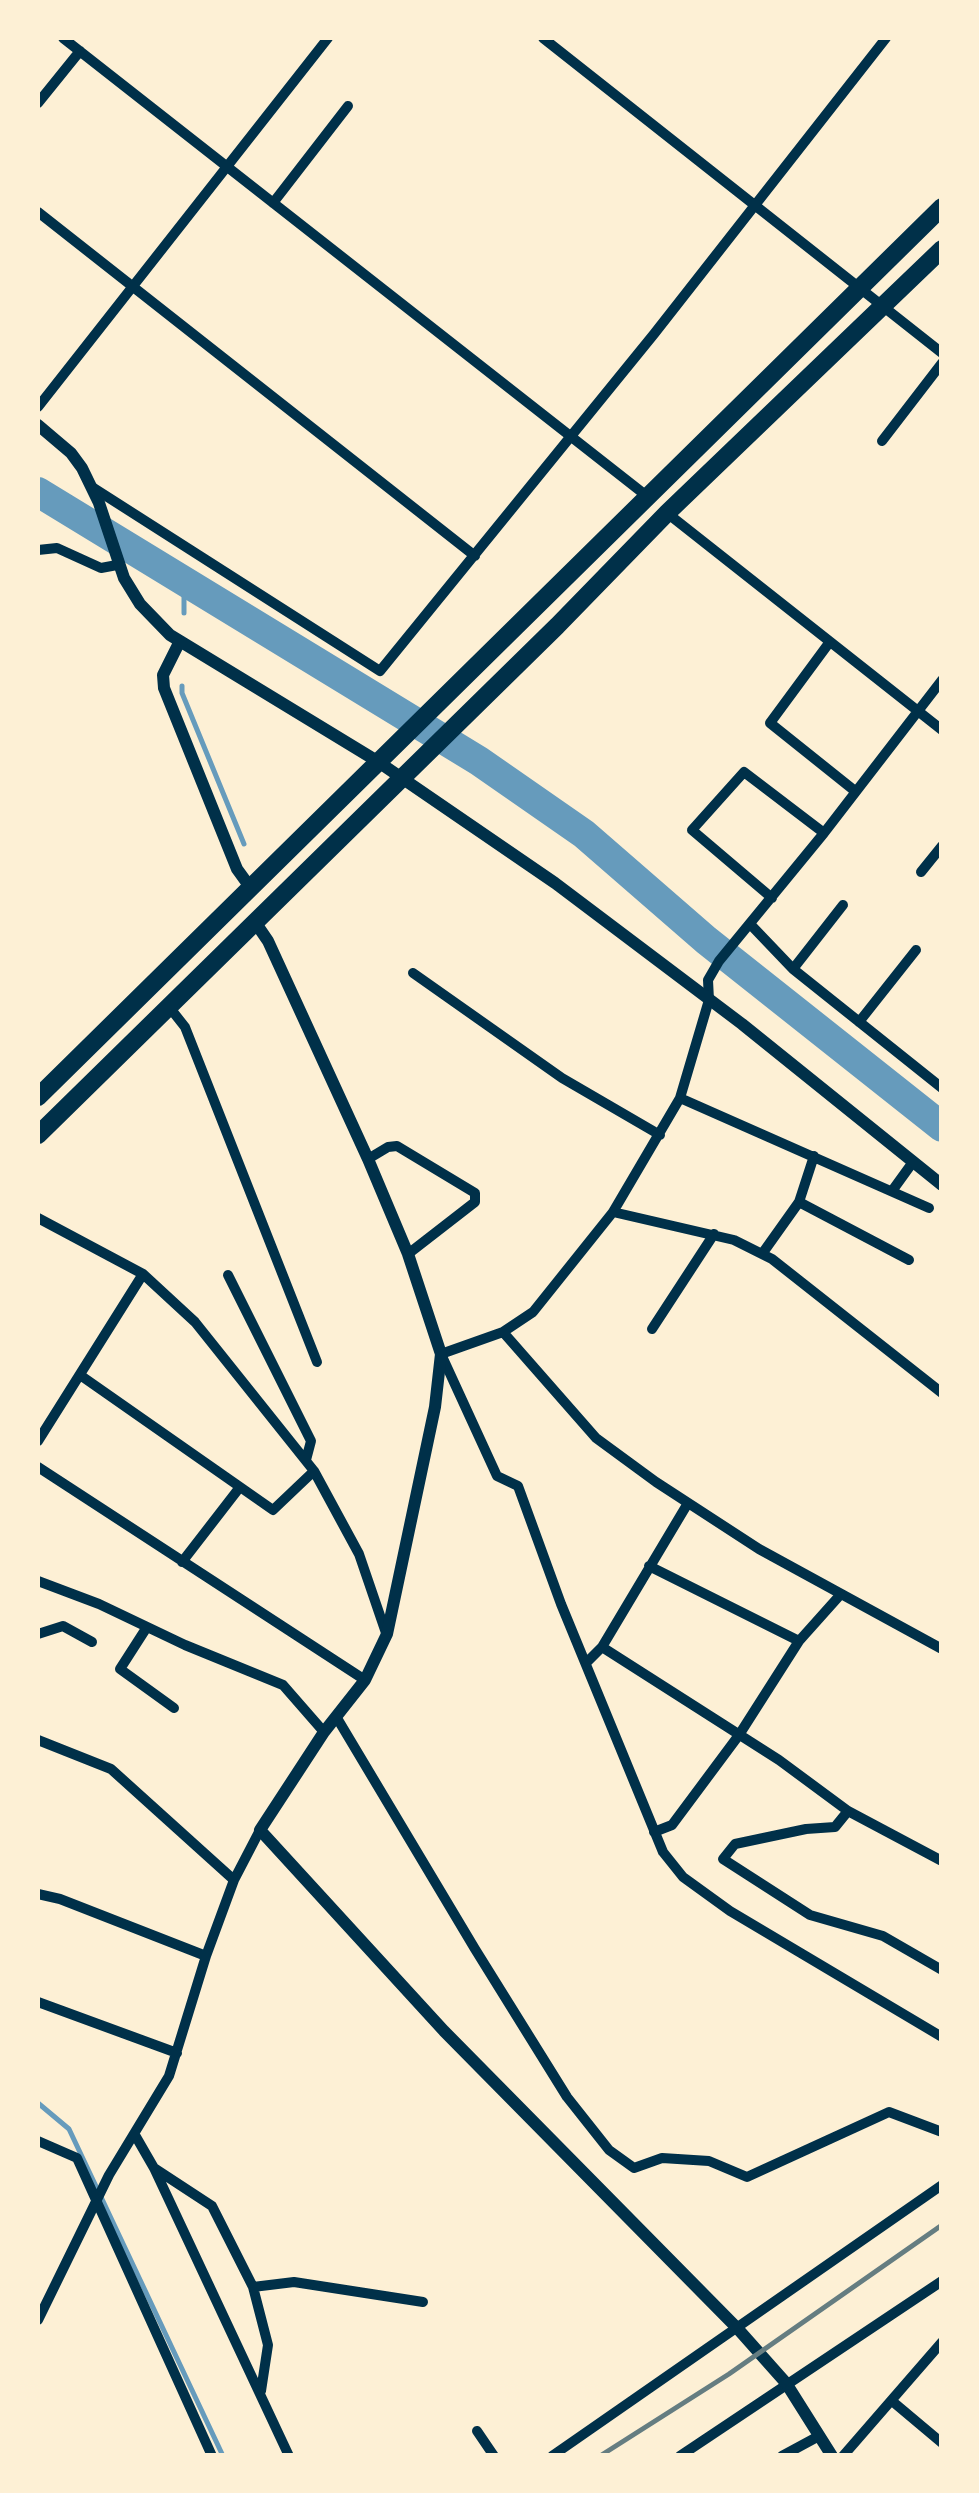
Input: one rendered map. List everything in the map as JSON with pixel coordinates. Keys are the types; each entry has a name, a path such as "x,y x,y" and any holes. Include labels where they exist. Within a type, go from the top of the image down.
{"highway":[{"path":"38,1097 942,207"},
{"path":"38,1135 667,513 942,249"}],"street":[{"path":"63,38 648,497"},
{"path":"38,407 328,38"},
{"path":"543,38 942,353"},
{"path":"92,486 380,671 572,436 886,38"},
{"path":"38,103 80,51"},
{"path":"273,202 348,106"},
{"path":"38,212 476,556"},
{"path":"882,442 942,363"},
{"path":"38,424 70,453 92,486 117,570 148,614 180,641 377,761 555,883 942,1185"},
{"path":"667,513 942,730"},
{"path":"38,550 56,548 90,566 117,570"},
{"path":"180,641 163,675 164,688 237,869 250,887"},
{"path":"829,643 770,723 855,790"},
{"path":"441,1354 503,1332 533,1312 614,1212 680,1098 709,1000 711,974 942,680"},
{"path":"772,898 692,830 744,772 824,833"},
{"path":"921,872 942,846"},
{"path":"793,969 843,906"},
{"path":"255,922 268,941 368,1160 408,1254 441,1354 497,1476 518,1486 662,1852 683,1877 730,1911 942,2037"},
{"path":"750,924 793,969 942,1088"},
{"path":"859,1022 916,950"},
{"path":"413,974 562,1078 660,1134"},
{"path":"170,1008 185,1027 317,1362"},
{"path":"680,1098 929,1208"},
{"path":"368,1160 388,1147 397,1146 476,1193 476,1202 408,1254"},
{"path":"762,1254 799,1202 814,1156"},
{"path":"892,1192 913,1162"},
{"path":"799,1202 909,1260"},
{"path":"614,1212 714,1234 762,1254 942,1393"},
{"path":"38,1218 144,1274 195,1322 314,1471 359,1554 387,1634"},
{"path":"652,1329 714,1234"},
{"path":"38,1441 144,1274"},
{"path":"228,1274 311,1441 306,1460"},
{"path":"503,1332 596,1438 759,1549 942,1649"},
{"path":"38,2320 108,2175 136,2136 169,2076 234,1880 260,1830 324,1732 365,1680 387,1634 435,1407 441,1354"},
{"path":"80,1375 273,1510 314,1471"},
{"path":"38,1467 365,1680"},
{"path":"182,1562 240,1487"},
{"path":"586,1663 602,1647 688,1503"},
{"path":"648,1566 799,1641"},
{"path":"39,1585 283,1685 324,1732"},
{"path":"654,1832 672,1825 739,1735 799,1641 840,1594"},
{"path":"38,1634 63,1626 92,1642"},
{"path":"147,1627 120,1669 174,1708"},
{"path":"602,1647 848,1810 942,1861"},
{"path":"337,1718 474,1950 568,2097 609,2150 634,2168 662,2158 709,2161 747,2177 889,2112 942,2132"},
{"path":"38,1740 111,1769 234,1880"},
{"path":"848,1810 834,1827 735,1844 723,1860 810,1916 883,1936 942,1970"},
{"path":"260,1830 444,2031 738,2329 786,2382 832,2456"},
{"path":"38,1894 206,1956"},
{"path":"38,2002 177,2053"},
{"path":"136,2136 289,2456"},
{"path":"38,2141 76,2158 212,2456"},
{"path":"154,2168 212,2206 253,2287 268,2344 260,2394"},
{"path":"552,2456 942,2184"},
{"path":"253,2287 294,2282 423,2302"},
{"path":"680,2456 786,2382 942,2282"},
{"path":"842,2456 942,2342"},
{"path":"892,2401 942,2443"},
{"path":"477,2431 494,2456"},
{"path":"782,2456 820,2436"}],"waterway":[{"path":"38,492 479,761 584,834 706,940 942,1127"},
{"path":"184,584 184,613"},
{"path":"182,686 244,844"},
{"path":"38,2103 69,2129 223,2456"}],"railway":[{"path":"600,2456 729,2374 942,2225"}]}
